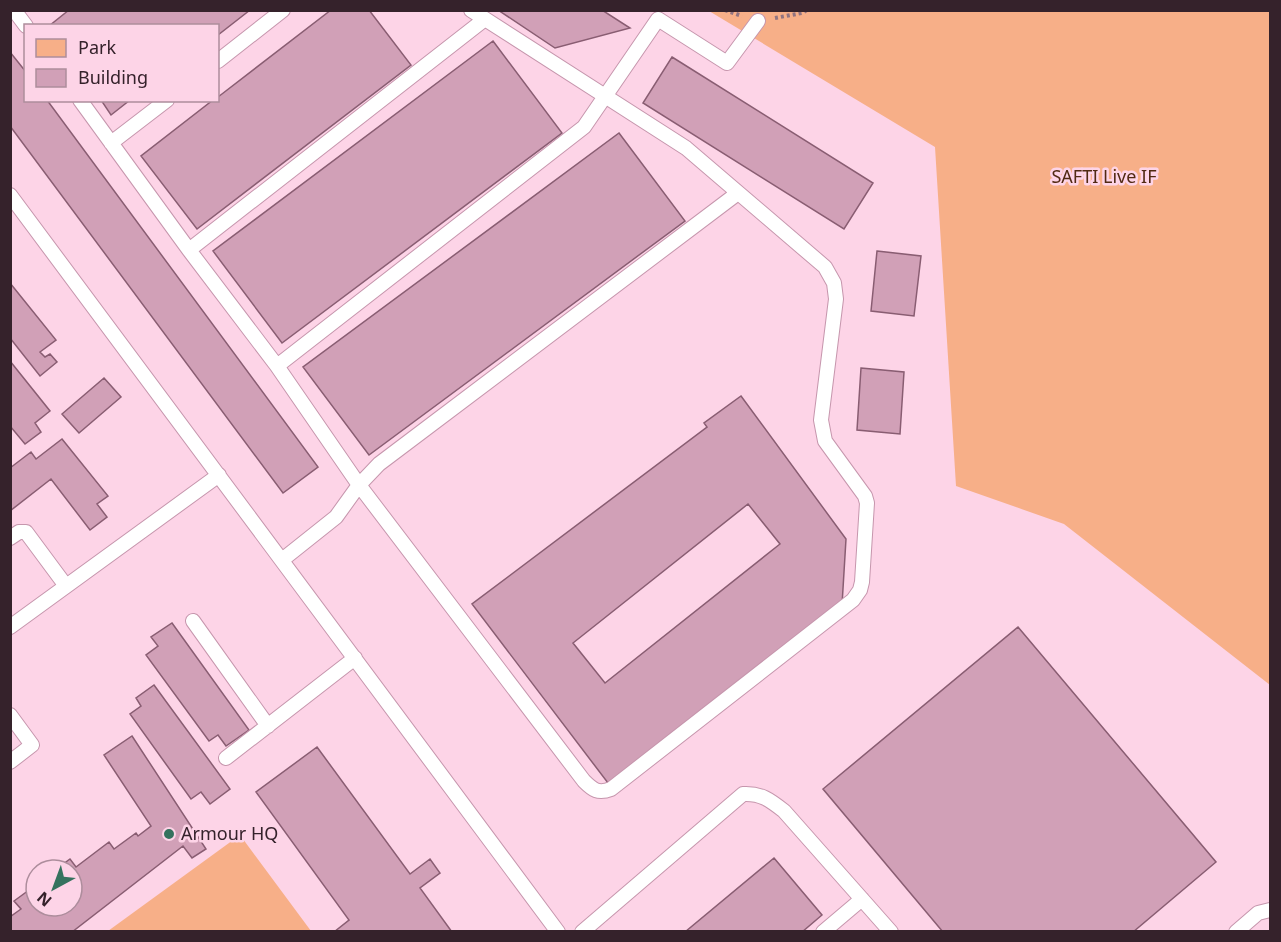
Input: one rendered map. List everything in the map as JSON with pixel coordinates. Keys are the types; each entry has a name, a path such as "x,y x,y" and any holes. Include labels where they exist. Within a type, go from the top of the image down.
{"lane":[{"path":"14,10 24,24"},
{"path":"219,60 283,10"},
{"path":"81,102 277,366 360,485 584,781 593,790 603,792 611,789 853,600 860,590 867,503 865,496 825,441 822,432 821,420 836,299 834,283 825,267 686,148 471,10"},
{"path":"277,366 584,127 661,15 727,63 758,21"},
{"path":"189,250 485,19"},
{"path":"111,143 164,102"},
{"path":"282,560 336,517 379,464 738,193"},
{"path":"10,195 558,932"},
{"path":"10,627 219,475"},
{"path":"10,538 19,532 26,532 66,586"},
{"path":"193,621 268,726"},
{"path":"226,758 355,658"},
{"path":"10,716 32,745 10,762"},
{"path":"582,932 743,794 756,793 770,799 784,811 891,932"},
{"path":"823,932 862,899"},
{"path":"1236,932 1258,913 1270,910"}],"path":[{"path":"758,21 802,13 807,10"}],"green space":[{"name":"SAFTI Live IF","path":"709,11 1270,11 1270,685 1064,524 956,486 935,147"},
{"path":"240,835 311,931 108,931"}],"building":[{"path":"69,10 250,10 219,34 219,24 52,24"},
{"path":"331,10 369,10 411,65 197,229 141,156 210,102 219,102 219,96"},
{"path":"498,10 602,10 630,28 555,48"},
{"path":"493,41 562,133 282,343 213,251"},
{"path":"10,52 24,70 24,102 48,102 318,467 283,493 10,126"},
{"path":"672,57 873,183 844,229 643,103"},
{"path":"102,102 127,102 111,115"},
{"path":"619,133 685,221 369,455 303,367"},
{"path":"877,251 921,256 914,316 871,311"},
{"path":"10,283 56,340 40,352 45,357 50,354 57,362 40,376 10,338"},
{"path":"10,361 50,411 35,423 41,432 25,444 10,426"},
{"path":"861,368 904,372 900,434 857,430"},
{"path":"104,378 121,397 79,433 62,414"},
{"path":"741,396 846,539 842,605 608,783 472,604 707,427 704,423","holes":["748,504 780,544 605,683 573,643"]},
{"path":"62,439 108,496 97,504 107,517 90,530 51,479 10,511 10,468 31,452 36,459"},
{"path":"172,623 249,730 226,746 218,735 209,741 146,655 158,646 151,637"},
{"path":"1018,627 1216,862 1133,932 943,932 823,789"},
{"path":"154,685 230,789 210,804 201,792 191,799 130,714 141,706 136,698"},
{"name":"Armour HQ","path":"132,736 206,849 192,858 183,846 72,932 10,932 10,917 21,909 14,901 24,894 24,918 84,918 84,861 109,842 114,849 136,833 138,836 151,826 104,755"},
{"path":"317,747 410,874 430,859 440,873 420,888 452,932 334,932 349,920 256,792"},
{"path":"774,858 822,915 802,932 685,932"}],"place":[{"name":"Armour HQ","path":"169,834"}]}
